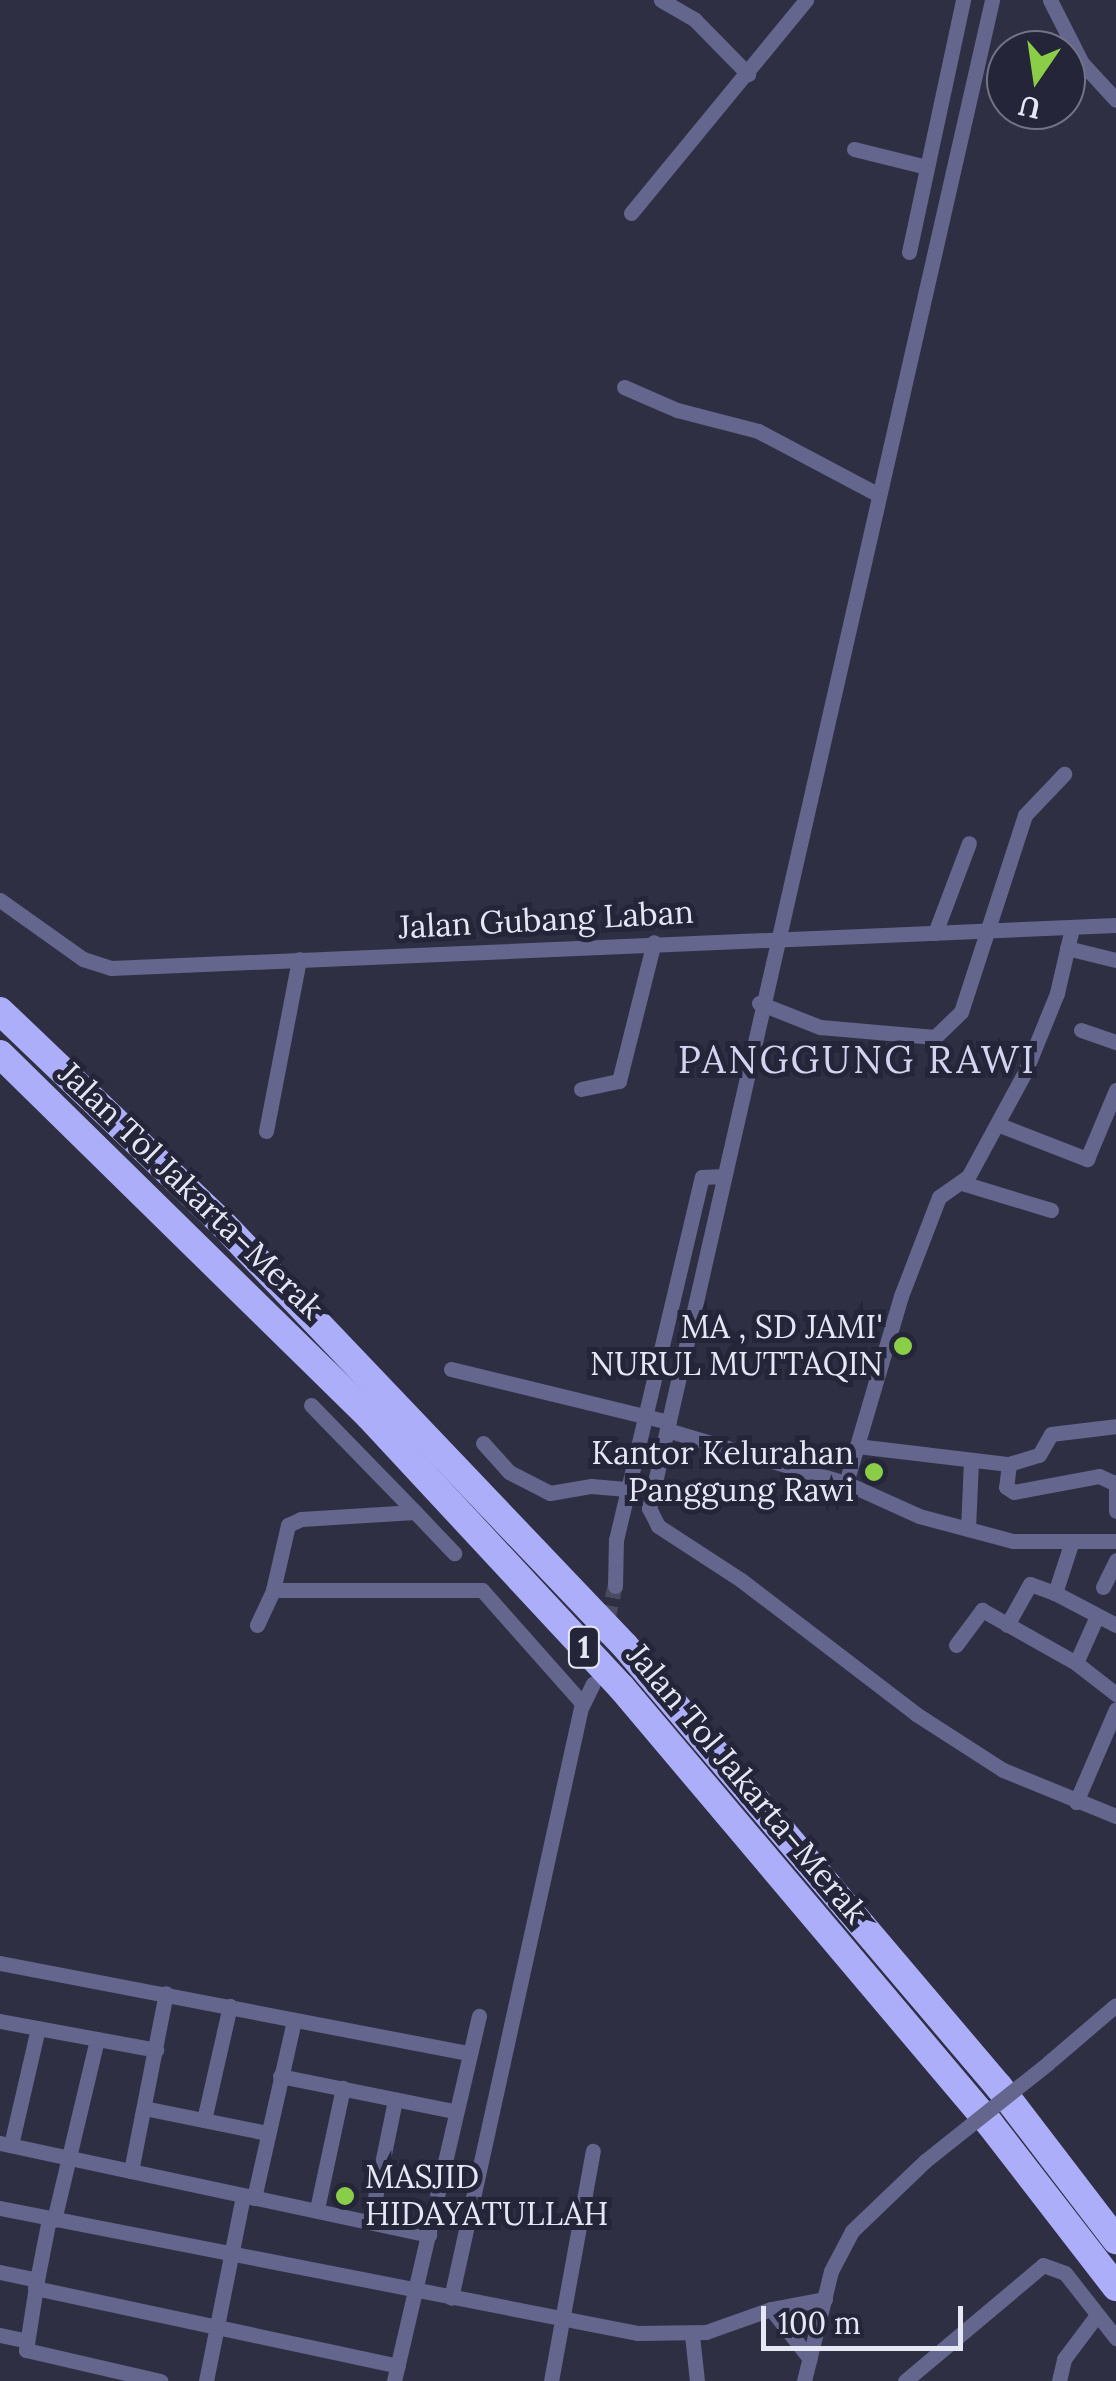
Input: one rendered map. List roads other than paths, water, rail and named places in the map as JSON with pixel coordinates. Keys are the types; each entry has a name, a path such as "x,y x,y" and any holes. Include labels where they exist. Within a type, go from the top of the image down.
{"highway":[{"name":"Jalan Tol Jakarta–Merak","path":"0,1011 219,1220 626,1646 796,1842 1116,2240"},
{"name":"Jalan Tol Jakarta–Merak","path":"0,1054 370,1416 621,1688 990,2124 1116,2287"}],"street":[{"path":"661,0 695,20 748,74"},
{"path":"632,214 806,0"},
{"path":"615,1586 613,1556 658,1420 724,1176 759,1003 878,494 954,94 963,0"},
{"path":"909,252 927,167 992,0"},
{"path":"1050,0 1082,63 1116,100"},
{"path":"854,149 927,167"},
{"path":"624,388 677,410 758,431 878,494"},
{"path":"759,1003 820,1027 935,1037 961,1012 983,930 1026,814 1064,774"},
{"path":"935,932 969,843"},
{"name":"Jalan Gubang Laban","path":"0,900 98,966 1116,924"},
{"path":"846,1483 901,1296 940,1197 965,1180 1041,1035 1072,928"},
{"path":"582,1090 619,1081 654,942"},
{"path":"1067,948 1116,960"},
{"path":"266,1131 299,959"},
{"path":"1081,1030 1116,1042"},
{"path":"997,1124 1087,1160 1116,1090"},
{"path":"724,1176 702,1177 658,1420 637,1490 651,1515 677,1540 741,1580 916,1714 1003,1770 1116,1816"},
{"path":"965,1180 1051,1210"},
{"path":"451,1369 658,1420 1013,1541 1116,1541"},
{"path":"311,1404 454,1553"},
{"path":"858,1446 1009,1464 1040,1455 1050,1434 1116,1426"},
{"path":"483,1442 509,1472 550,1494 591,1486 637,1490"},
{"path":"968,1528 971,1462"},
{"path":"1009,1464 1006,1487 1014,1492 1099,1476 1114,1482 1116,1510"},
{"path":"257,1624 273,1590 288,1525 295,1520 415,1512"},
{"path":"1056,1593 1072,1541"},
{"path":"1103,1588 1116,1560"},
{"path":"1007,1624 1030,1584 1056,1593 1116,1625"},
{"path":"273,1590 482,1590 582,1706"},
{"path":"956,1644 979,1610 1076,1663 1116,1694"},
{"path":"1076,1663 1098,1616"},
{"path":"458,2299 582,1706 594,1683"},
{"path":"1076,1802 1115,1713"},
{"path":"0,1963 468,2053"},
{"path":"130,2172 166,1993"},
{"path":"804,2381 825,2299 852,2231 925,2161 1116,2004"},
{"path":"204,2120 230,2006"},
{"path":"0,2272 396,2373 479,2016"},
{"path":"0,2020 156,2050"},
{"path":"206,2381 232,2256 294,2020"},
{"path":"38,2028 6,2144 429,2234"},
{"path":"97,2040 24,2340 31,2353 93,2374 150,2380"},
{"path":"280,2076 454,2111"},
{"path":"317,2209 343,2088"},
{"path":"370,2222 396,2100"},
{"path":"144,2108 267,2132"},
{"path":"551,2381 593,2151"},
{"path":"0,2208 564,2320 692,2335 771,2309 825,2299"},
{"path":"905,2381 1043,2266 1065,2273 1116,2338"},
{"path":"771,2309 810,2360"},
{"path":"1059,2381 1064,2359 1097,2314"},
{"path":"0,2335 24,2340"},
{"path":"692,2335 697,2381"}],"tunnel":[{"path":"598,1665 615,1586"}],"place":[{"name":"MA , SD JAMI' NURUL MUTTAQIN","path":"903,1346"},
{"name":"Kantor Kelurahan Panggung Rawi","path":"874,1472"},
{"name":"MASJID HIDAYATULLAH","path":"345,2196"}],"district":[{"name":"PANGGUNG RAWI","path":"857,1060"}]}
